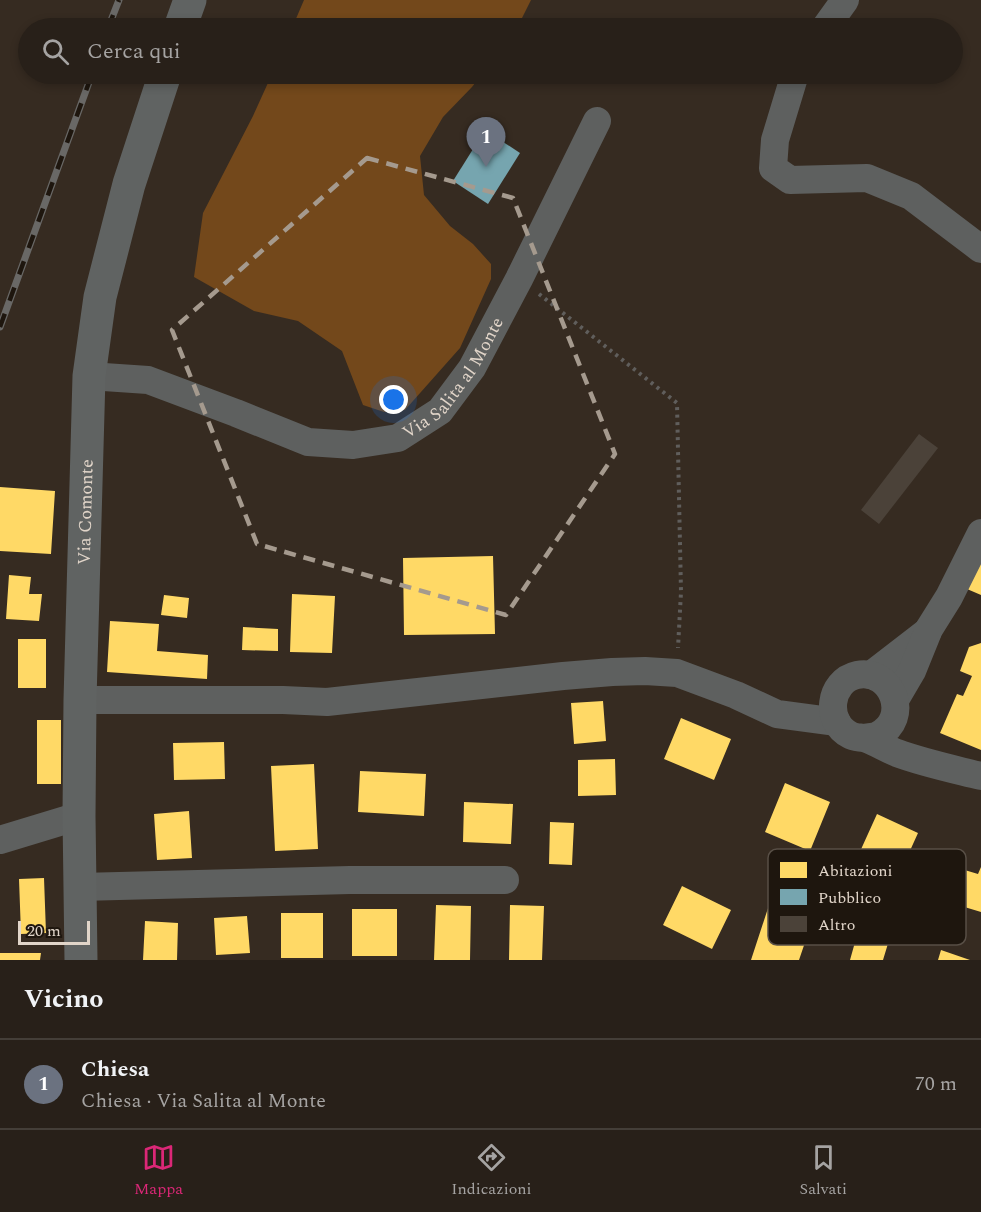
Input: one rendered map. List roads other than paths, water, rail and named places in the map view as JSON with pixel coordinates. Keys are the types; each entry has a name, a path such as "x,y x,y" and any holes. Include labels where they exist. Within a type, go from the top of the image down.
{"street":[{"path":"184,18 190,0"},
{"path":"832,18 845,0"},
{"name":"Via Comonte","path":"81,960 80,700 89,376 100,297 129,184 162,84"},
{"path":"792,84 775,140 773,168 790,180 867,178 910,196 981,249"},
{"name":"Via Salita al Monte","path":"89,376 148,380 308,442 353,445 398,438 440,411 472,368 597,121"},
{"path":"865,738 879,735 889,726 894,709 929,629 949,597 981,534"},
{"path":"871,675 929,629"},
{"path":"80,700 327,702 612,672 645,671 677,673 736,695 777,714 837,722"},
{"path":"928,762 908,741 894,709 892,691 882,680 871,675 856,675 844,681 837,689 833,699 833,716 839,726 850,735 865,738 896,752 928,762 981,776"},
{"path":"736,695 771,701 816,697 837,689"},
{"path":"0,840 79,816"},
{"path":"80,887 350,880 505,880"}],"railway":[{"path":"112,18 119,0"},
{"path":"0,327 88,84"}],"place":[{"name":"Chiesa","path":"486,167"}]}
